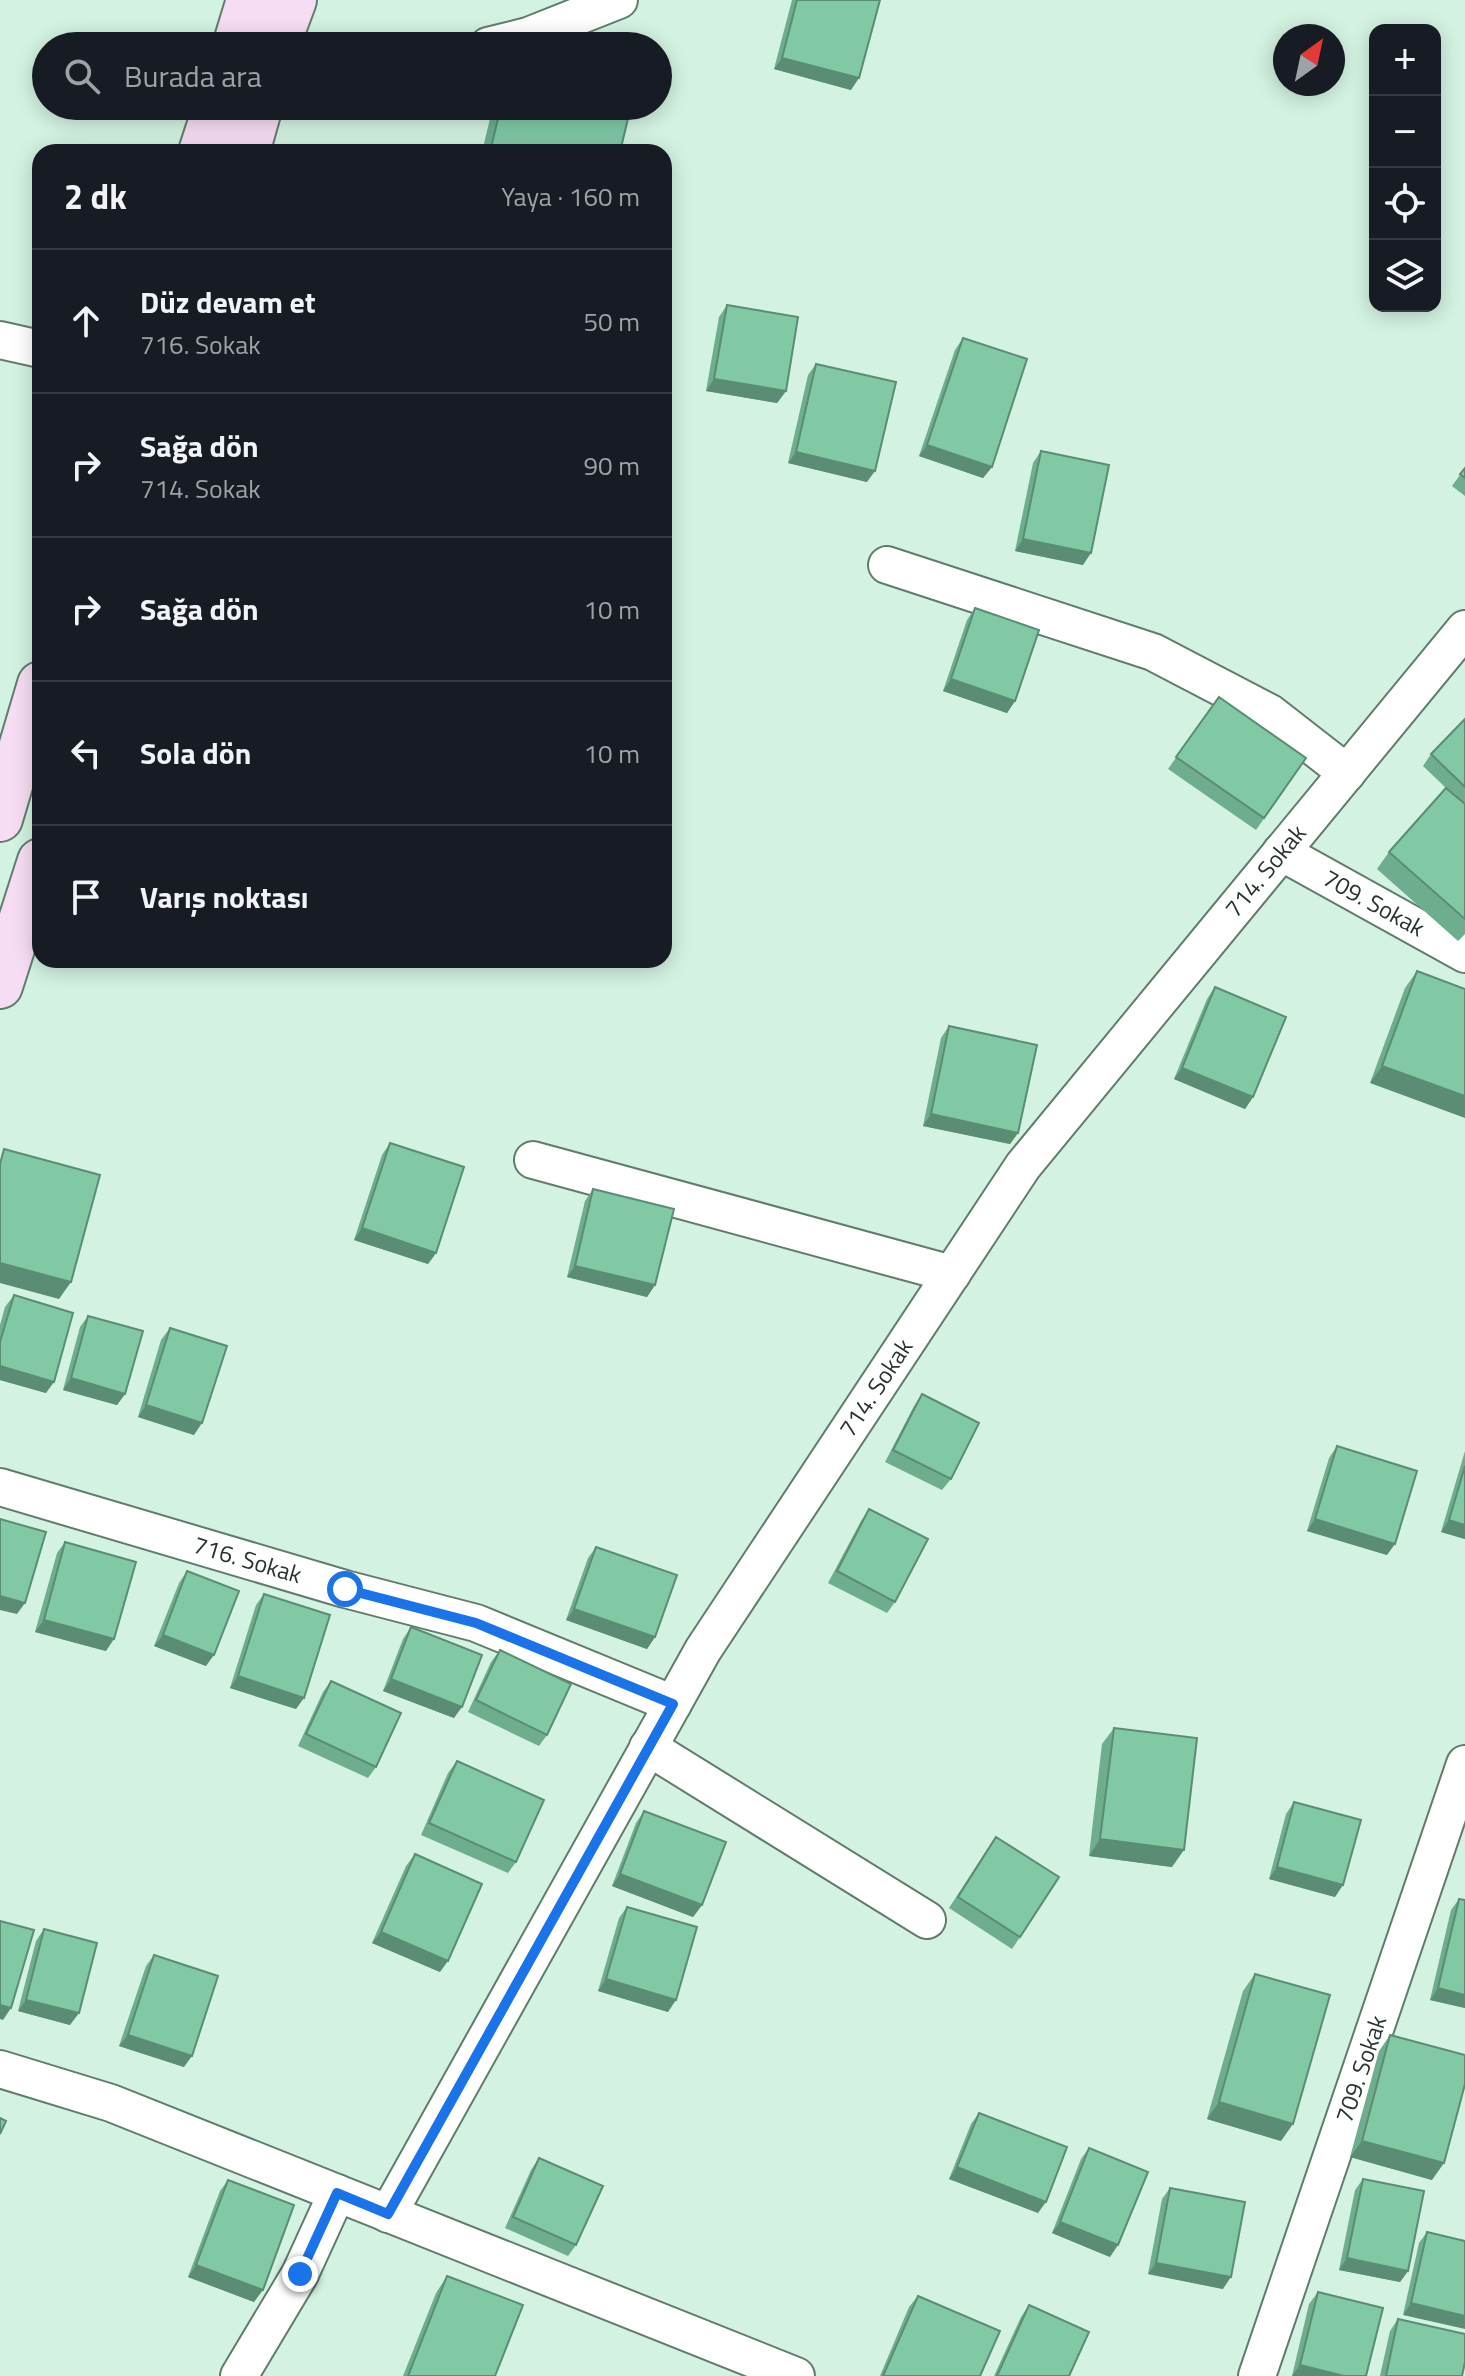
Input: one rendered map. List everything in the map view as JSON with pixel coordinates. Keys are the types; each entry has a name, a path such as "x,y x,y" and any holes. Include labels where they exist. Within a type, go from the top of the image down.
{"street":[{"path":"239,32 249,0"},
{"path":"282,32 294,0"},
{"path":"538,32 619,0"},
{"path":"249,144 256,120"},
{"path":"0,340 32,347"},
{"path":"887,565 1153,652 1270,713 1347,773"},
{"name":"714. Sokak","path":"388,2214 703,1650 1023,1166 1465,629"},
{"path":"0,819 32,711"},
{"name":"709. Sokak","path":"1281,852 1465,954"},
{"path":"0,986 32,886"},
{"path":"533,1160 952,1274"},
{"name":"716. Sokak","path":"0,1487 345,1589 476,1623 673,1704"},
{"path":"648,1747 927,1920"},
{"name":"709. Sokak","path":"1257,2376 1465,1764"},
{"path":"0,2069 111,2103 796,2376"},
{"path":"239,2376 300,2274 337,2193"}],"building":[{"path":"797,0 880,0 859,78 782,58"},
{"path":"498,120 628,120 622,144 492,144"},
{"path":"727,305 798,317 786,391 714,379"},
{"path":"963,338 1027,359 992,467 927,445"},
{"path":"816,364 896,382 875,471 796,452"},
{"path":"1041,451 1109,465 1091,553 1023,539"},
{"path":"975,608 1039,630 1015,701 951,679"},
{"path":"1219,697 1306,758 1264,818 1176,757"},
{"path":"1465,719 1465,787 1431,754"},
{"path":"1446,788 1465,804 1465,919 1389,852"},
{"path":"1417,971 1465,989 1465,1096 1382,1066"},
{"path":"1215,987 1286,1017 1253,1097 1182,1068"},
{"path":"949,1026 1037,1045 1018,1133 931,1114"},
{"path":"390,1143 464,1167 436,1253 362,1228"},
{"path":"4,1149 100,1175 71,1282 0,1263 0,1164"},
{"path":"593,1189 674,1209 655,1285 575,1266"},
{"path":"14,1295 73,1313 54,1382 0,1366 0,1342"},
{"path":"88,1316 143,1331 125,1394 71,1378"},
{"path":"170,1328 227,1346 202,1423 146,1405"},
{"path":"922,1394 979,1423 951,1479 893,1450"},
{"path":"1337,1446 1417,1471 1395,1544 1315,1519"},
{"path":"1465,1466 1465,1525 1449,1520"},
{"path":"869,1509 928,1539 895,1602 837,1571"},
{"path":"0,1519 46,1532 25,1603 0,1596"},
{"path":"65,1542 136,1562 114,1639 44,1620"},
{"path":"596,1547 677,1575 655,1637 574,1609"},
{"path":"187,1571 239,1591 214,1655 163,1635"},
{"path":"264,1594 330,1615 304,1698 238,1676"},
{"path":"411,1627 482,1655 462,1707 391,1679"},
{"path":"500,1650 571,1684 547,1735 476,1700"},
{"path":"331,1681 401,1713 376,1767 306,1734"},
{"path":"1114,1728 1197,1738 1184,1850 1100,1839"},
{"path":"457,1761 544,1800 516,1862 429,1823"},
{"path":"1294,1802 1361,1820 1343,1885 1277,1867"},
{"path":"644,1811 726,1842 702,1905 620,1874"},
{"path":"996,1837 1059,1877 1020,1937 958,1897"},
{"path":"415,1854 482,1884 448,1961 381,1932"},
{"path":"1459,1899 1465,1900 1465,1995 1438,1988"},
{"path":"627,1907 697,1927 676,2000 606,1979"},
{"path":"0,1921 34,1930 11,2008 0,2005"},
{"path":"44,1929 97,1943 79,2013 26,2000"},
{"path":"154,1955 218,1976 192,2056 128,2035"},
{"path":"1255,1974 1330,1995 1293,2124 1219,2102"},
{"path":"1390,2035 1465,2055 1465,2084 1444,2163 1362,2141"},
{"path":"979,2113 1067,2147 1046,2202 957,2167"},
{"path":"0,2118 6,2121 0,2134"},
{"path":"1089,2148 1148,2172 1118,2245 1060,2222"},
{"path":"539,2158 603,2186 576,2245 513,2217"},
{"path":"1363,2179 1424,2191 1408,2271 1347,2258"},
{"path":"228,2180 294,2205 263,2290 196,2265"},
{"path":"1170,2188 1245,2202 1231,2277 1156,2263"},
{"path":"1427,2232 1465,2241 1465,2316 1411,2303"},
{"path":"447,2276 523,2305 495,2376 408,2376"},
{"path":"1318,2292 1383,2308 1366,2376 1344,2376 1300,2365"},
{"path":"918,2296 1000,2331 980,2376 883,2376"},
{"path":"1029,2305 1089,2332 1069,2376 997,2376"},
{"path":"1398,2319 1465,2334 1462,2376 1386,2376"}],"route":[{"path":"300,2274 337,2193 388,2214 673,1704 476,1623 345,1589"}]}
